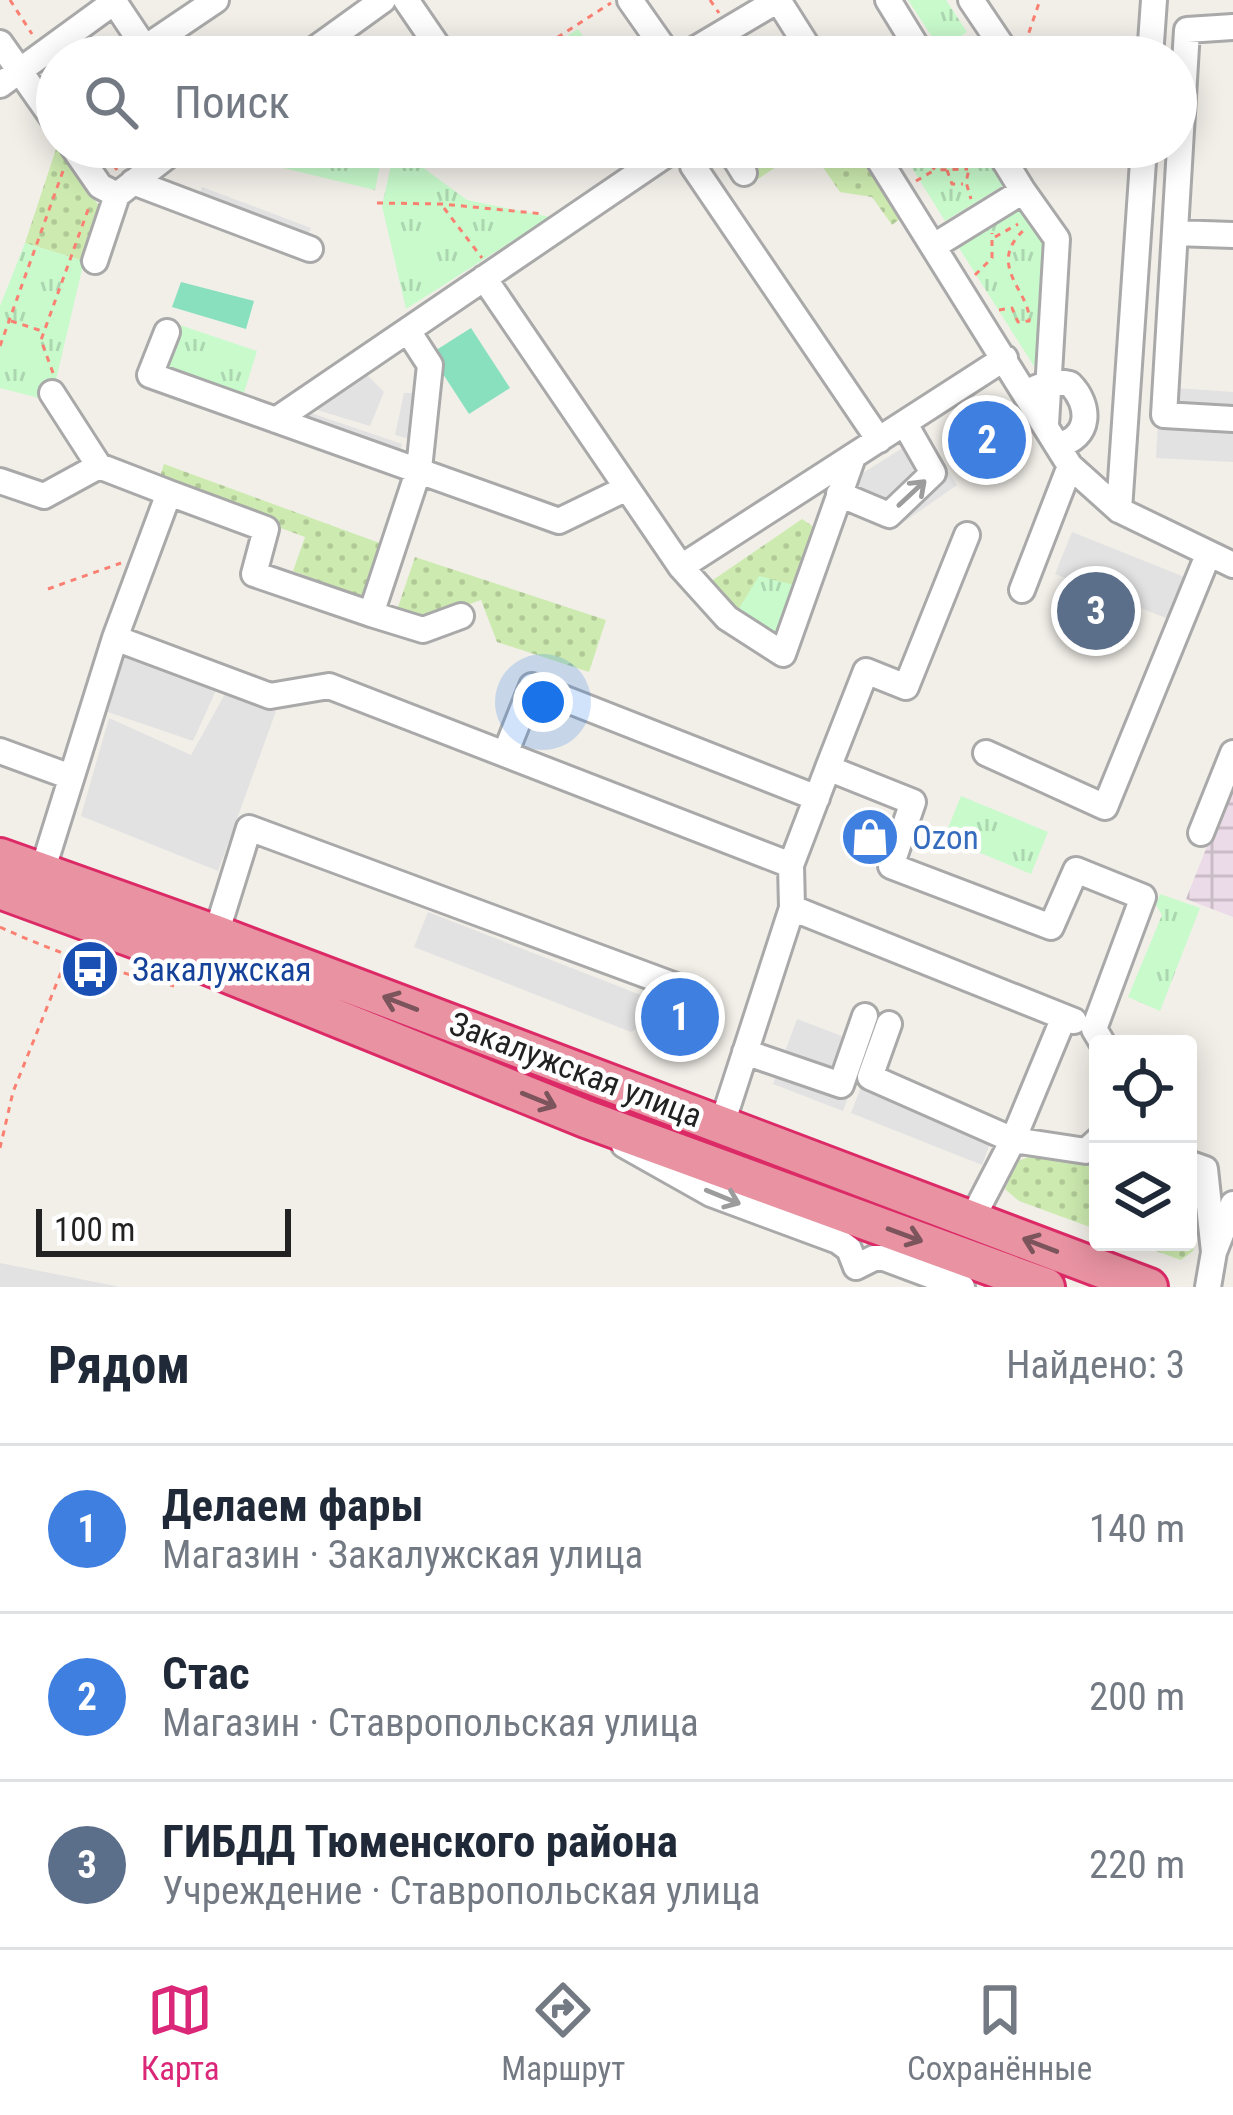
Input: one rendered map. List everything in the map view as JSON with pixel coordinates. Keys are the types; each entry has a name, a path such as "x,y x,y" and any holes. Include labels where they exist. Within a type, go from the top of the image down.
{"highway":[{"name":"Закалужская улица","path":"0,856 1149,1287"},
{"path":"0,890 205,965 586,1119 1046,1287"}],"street":[{"path":"163,36 216,0"},
{"path":"406,0 431,36"},
{"path":"630,0 655,36"},
{"path":"717,36 778,0 800,36"},
{"path":"888,0 910,36"},
{"path":"971,0 995,36"},
{"path":"1151,36 1154,0"},
{"path":"66,36 114,1 137,36"},
{"path":"332,36 378,1"},
{"path":"1187,36 1187,30 1233,27"},
{"path":"0,43 9,77 36,103"},
{"path":"9,77 36,57"},
{"path":"85,168 116,186 310,249"},
{"path":"94,261 116,186 145,168"},
{"path":"276,421 408,331 485,271 664,168"},
{"path":"693,168 879,440"},
{"path":"741,168 744,173"},
{"path":"884,168 1005,358 1038,388 1070,384 1084,404 1086,420 1081,433 1072,442 1058,445"},
{"path":"1008,168 1057,239 1038,388 1058,445 1119,510 1221,560"},
{"path":"1119,510 1143,168"},
{"path":"1179,168 1164,415 1233,419"},
{"path":"934,246 987,228 1023,191"},
{"path":"1175,233 1233,235"},
{"path":"485,271 625,489 681,567 727,618 783,654 854,457"},
{"path":"371,614 419,469 430,365 408,331"},
{"path":"167,332 151,375 559,521 625,489"},
{"path":"681,567 1005,358"},
{"path":"54,387 99,466 266,529 254,574 423,630 461,616"},
{"path":"839,494 889,515 933,473 905,424"},
{"path":"1022,590 1058,445"},
{"path":"0,481 44,496 99,466"},
{"path":"42,872 115,638 169,493"},
{"path":"722,1124 792,908 791,865 866,670 906,687 967,535"},
{"path":"1156,729 1221,560"},
{"path":"986,753 1105,807 1221,560"},
{"path":"115,638 270,696 329,686 791,865"},
{"path":"506,754 532,686 817,798"},
{"path":"0,751 71,777"},
{"path":"1201,833 1233,753"},
{"path":"828,768 913,802 891,866 1051,927 1076,870 1143,897 1098,1035"},
{"path":"216,934 249,828 692,992"},
{"path":"792,908 1064,1017 1096,1035"},
{"path":"972,1219 1013,1140 1064,1017"},
{"path":"745,1052 842,1085 877,1020 870,1077 1013,1140 1086,1151 1095,1143"},
{"path":"586,1119 640,1156 711,1194 838,1240 849,1250 852,1277"},
{"path":"1197,1171 1214,1252"},
{"path":"1208,1287 1214,1252 1233,1204"},
{"path":"852,1277 874,1258 884,1258 962,1287"}],"path":[{"path":"560,36 616,0"},
{"path":"1027,36 1040,0"},
{"path":"0,346 64,168"},
{"path":"946,168 952,184 966,182"},
{"path":"909,185 935,170 969,169 966,182 987,228 988,265 968,279"},
{"path":"54,387 41,340 116,186"},
{"path":"377,203 558,215"},
{"path":"442,204 485,271"},
{"path":"987,228 1039,214"},
{"path":"991,315 1007,307 1017,312 1018,322 1029,321 1029,307 1014,287 1010,260 1016,237 1039,214"},
{"path":"9,320 44,332"},
{"path":"47,590 146,555"},
{"path":"0,927 68,955 174,986"},
{"path":"0,1148 13,1092 68,955"}],"shaded area":[{"path":"202,187 311,228 305,241 197,201"},
{"path":"364,372 384,392 370,426 314,409"},
{"path":"1160,387 1233,392 1233,462 1156,458"},
{"path":"404,393 420,393 414,440 395,435"},
{"path":"302,410 402,444 398,458 287,419"},
{"path":"925,434 957,485 891,531 840,504 861,474"},
{"path":"1072,532 1187,578 1171,620 1055,574"},
{"path":"122,649 218,686 193,741 105,711"},
{"path":"225,694 276,711 218,871 81,816 109,718 191,755"},
{"path":"1233,781 1233,917 1186,899"},
{"path":"428,912 646,997 639,1015 649,1020 631,1032 414,947"},
{"path":"797,1019 868,1046 843,1111 773,1084"},
{"path":"861,1087 992,1138 982,1165 851,1113"},
{"path":"0,1263 120,1287 0,1287"}],"green space":[{"path":"908,0 946,0 967,32 932,36"},
{"path":"50,168 72,168 99,206 84,261 25,243"},
{"path":"283,168 380,168 375,190"},
{"path":"390,168 424,168 467,200 550,217 406,309 382,206"},
{"path":"750,168 774,168 758,179"},
{"path":"823,168 866,168 901,218 892,225 872,197 840,192"},
{"path":"912,168 1001,168 1009,182 945,221"},
{"path":"1021,199 1045,241 1037,371 954,240"},
{"path":"25,243 84,261 51,401 0,388 0,306"},
{"path":"181,282 254,301 246,329 172,307"},
{"path":"180,325 257,351 242,399 166,373"},
{"path":"471,328 510,388 469,414 430,354"},
{"path":"164,464 385,545 365,598 293,571 305,537 158,483"},
{"path":"802,519 822,533 781,643 732,611 710,582"},
{"path":"415,557 606,620 589,672 497,642 481,600 422,621 396,613"},
{"path":"759,576 798,586 778,636 738,610"},
{"path":"961,796 1048,832 1031,874 944,838"},
{"path":"1160,894 1200,908 1160,1011 1128,997 1162,915 1156,905"},
{"path":"1044,1152 1089,1161 1089,1227 1019,1201 1005,1189 1017,1161"},
{"path":"1156,1251 1193,1251 1181,1260"}],"place":[{"name":"Стас","path":"987,440"},
{"name":"ГИБДД Тюменского района","path":"1096,611"},
{"name":"Ozon","path":"870,837"},
{"name":"Закалужская","path":"90,969"},
{"name":"Делаем фары","path":"680,1017"}]}
